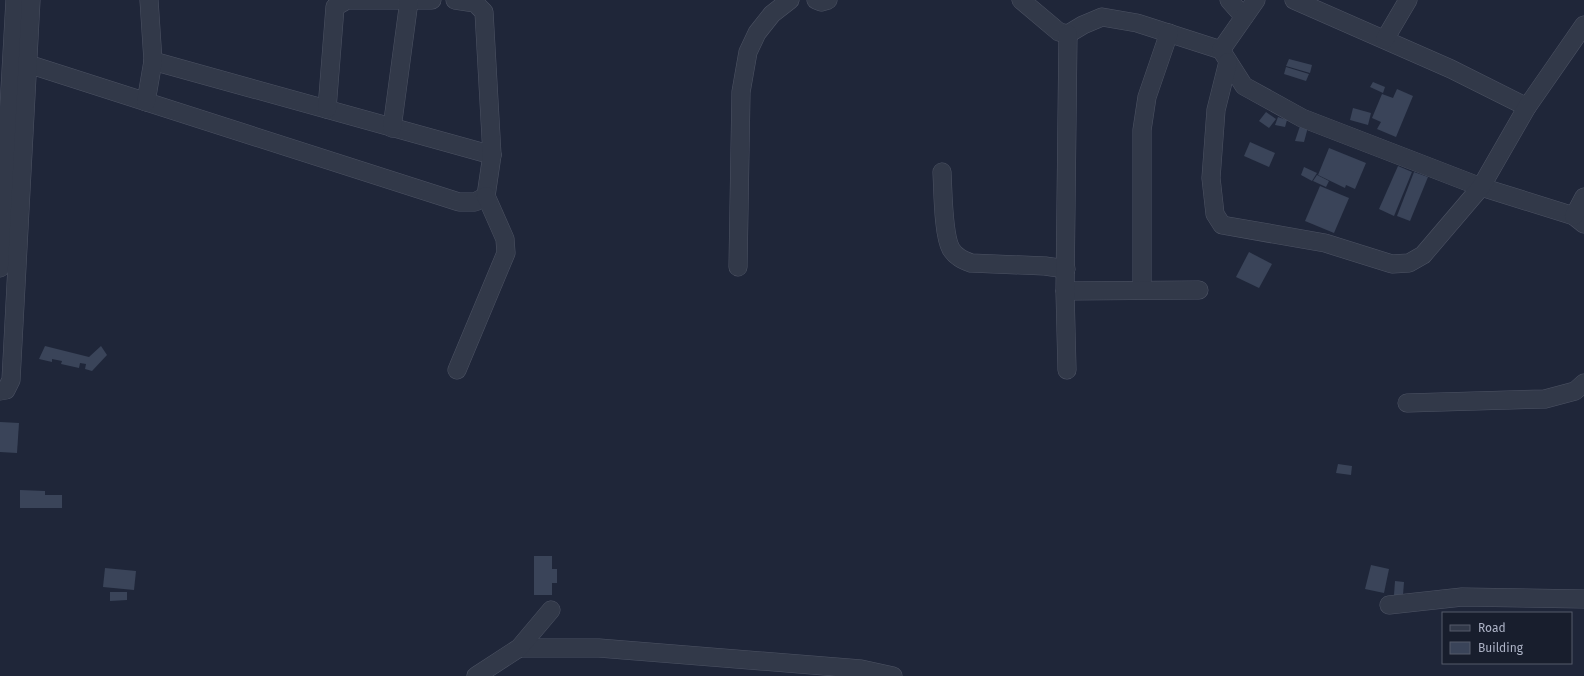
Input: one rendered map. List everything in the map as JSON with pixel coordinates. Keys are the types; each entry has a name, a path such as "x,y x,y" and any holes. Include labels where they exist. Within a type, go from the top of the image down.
{"street":[{"path":"0,268 15,0"},
{"path":"0,391 6,390 11,380 32,0"},
{"path":"146,102 153,60 149,0"},
{"path":"327,109 335,7 348,0 432,0"},
{"path":"455,0 475,3 484,12 492,156 486,196 505,239 506,253 457,370"},
{"path":"738,267 742,92 748,52 757,33 772,14 790,0"},
{"path":"816,0 821,2 828,0"},
{"path":"1021,0 1059,32 1068,34 1083,25 1102,17 1137,23 1170,33 1224,56 1244,86 1302,118 1481,187 1579,220 1584,197"},
{"path":"1229,0 1244,17"},
{"path":"1256,0 1244,17 1224,56 1216,110 1211,178 1215,214 1222,225 1325,243 1392,264 1408,263 1423,255 1481,187 1527,107 1584,25"},
{"path":"1294,0 1452,69 1527,107"},
{"path":"1385,39 1408,0"},
{"path":"392,128 409,1"},
{"path":"1142,290 1142,130 1147,97 1170,33"},
{"path":"1067,370 1065,291 1068,34"},
{"path":"153,60 492,156"},
{"path":"28,64 459,202 475,202 486,196"},
{"path":"942,172 945,223 951,249 960,258 971,263 1044,266 1066,269"},
{"path":"1065,291 1199,290"},
{"path":"1407,403 1545,399 1575,391 1584,383"},
{"path":"1389,605 1462,597 1584,599"},
{"path":"476,676 519,648 551,610"},
{"path":"519,648 599,648 861,669 893,676"}],"building":[{"path":"1289,59 1312,65 1310,73 1286,66"},
{"path":"1286,67 1309,74 1306,81 1284,74"},
{"path":"1373,82 1385,87 1383,93 1370,87"},
{"path":"1397,89 1413,96 1396,137 1377,129 1381,122 1372,118 1382,94 1393,98"},
{"path":"1353,108 1371,113 1368,125 1350,120"},
{"path":"1266,112 1276,119 1269,128 1259,121"},
{"path":"1278,117 1287,120 1285,127 1275,125"},
{"path":"1300,126 1308,127 1304,142 1295,141"},
{"path":"1250,142 1275,153 1269,167 1244,156"},
{"path":"1329,148 1366,163 1355,189 1346,185 1345,188 1318,175"},
{"path":"1398,166 1412,172 1394,216 1379,209"},
{"path":"1304,167 1317,173 1312,181 1301,175"},
{"path":"1414,172 1428,177 1410,221 1397,216"},
{"path":"1317,175 1329,181 1326,187 1313,181"},
{"path":"1320,186 1349,198 1334,233 1305,221"},
{"path":"1249,252 1272,264 1259,288 1236,277"},
{"path":"45,346 89,357 101,346 107,355 92,371 85,369 86,364 80,363 79,368 61,364 62,361 52,359 52,362 39,359"},
{"path":"0,422 19,423 17,453 0,452"},
{"path":"1338,464 1352,466 1351,475 1336,473"},
{"path":"20,490 45,491 45,495 62,495 62,508 20,508"},
{"path":"534,556 552,556 552,569 557,569 557,583 552,583 552,595 534,595"},
{"path":"1371,565 1389,569 1384,593 1365,589"},
{"path":"105,568 136,571 134,590 103,587"},
{"path":"1395,581 1404,582 1403,595 1394,595"},
{"path":"110,592 127,592 127,600 110,601"}]}
